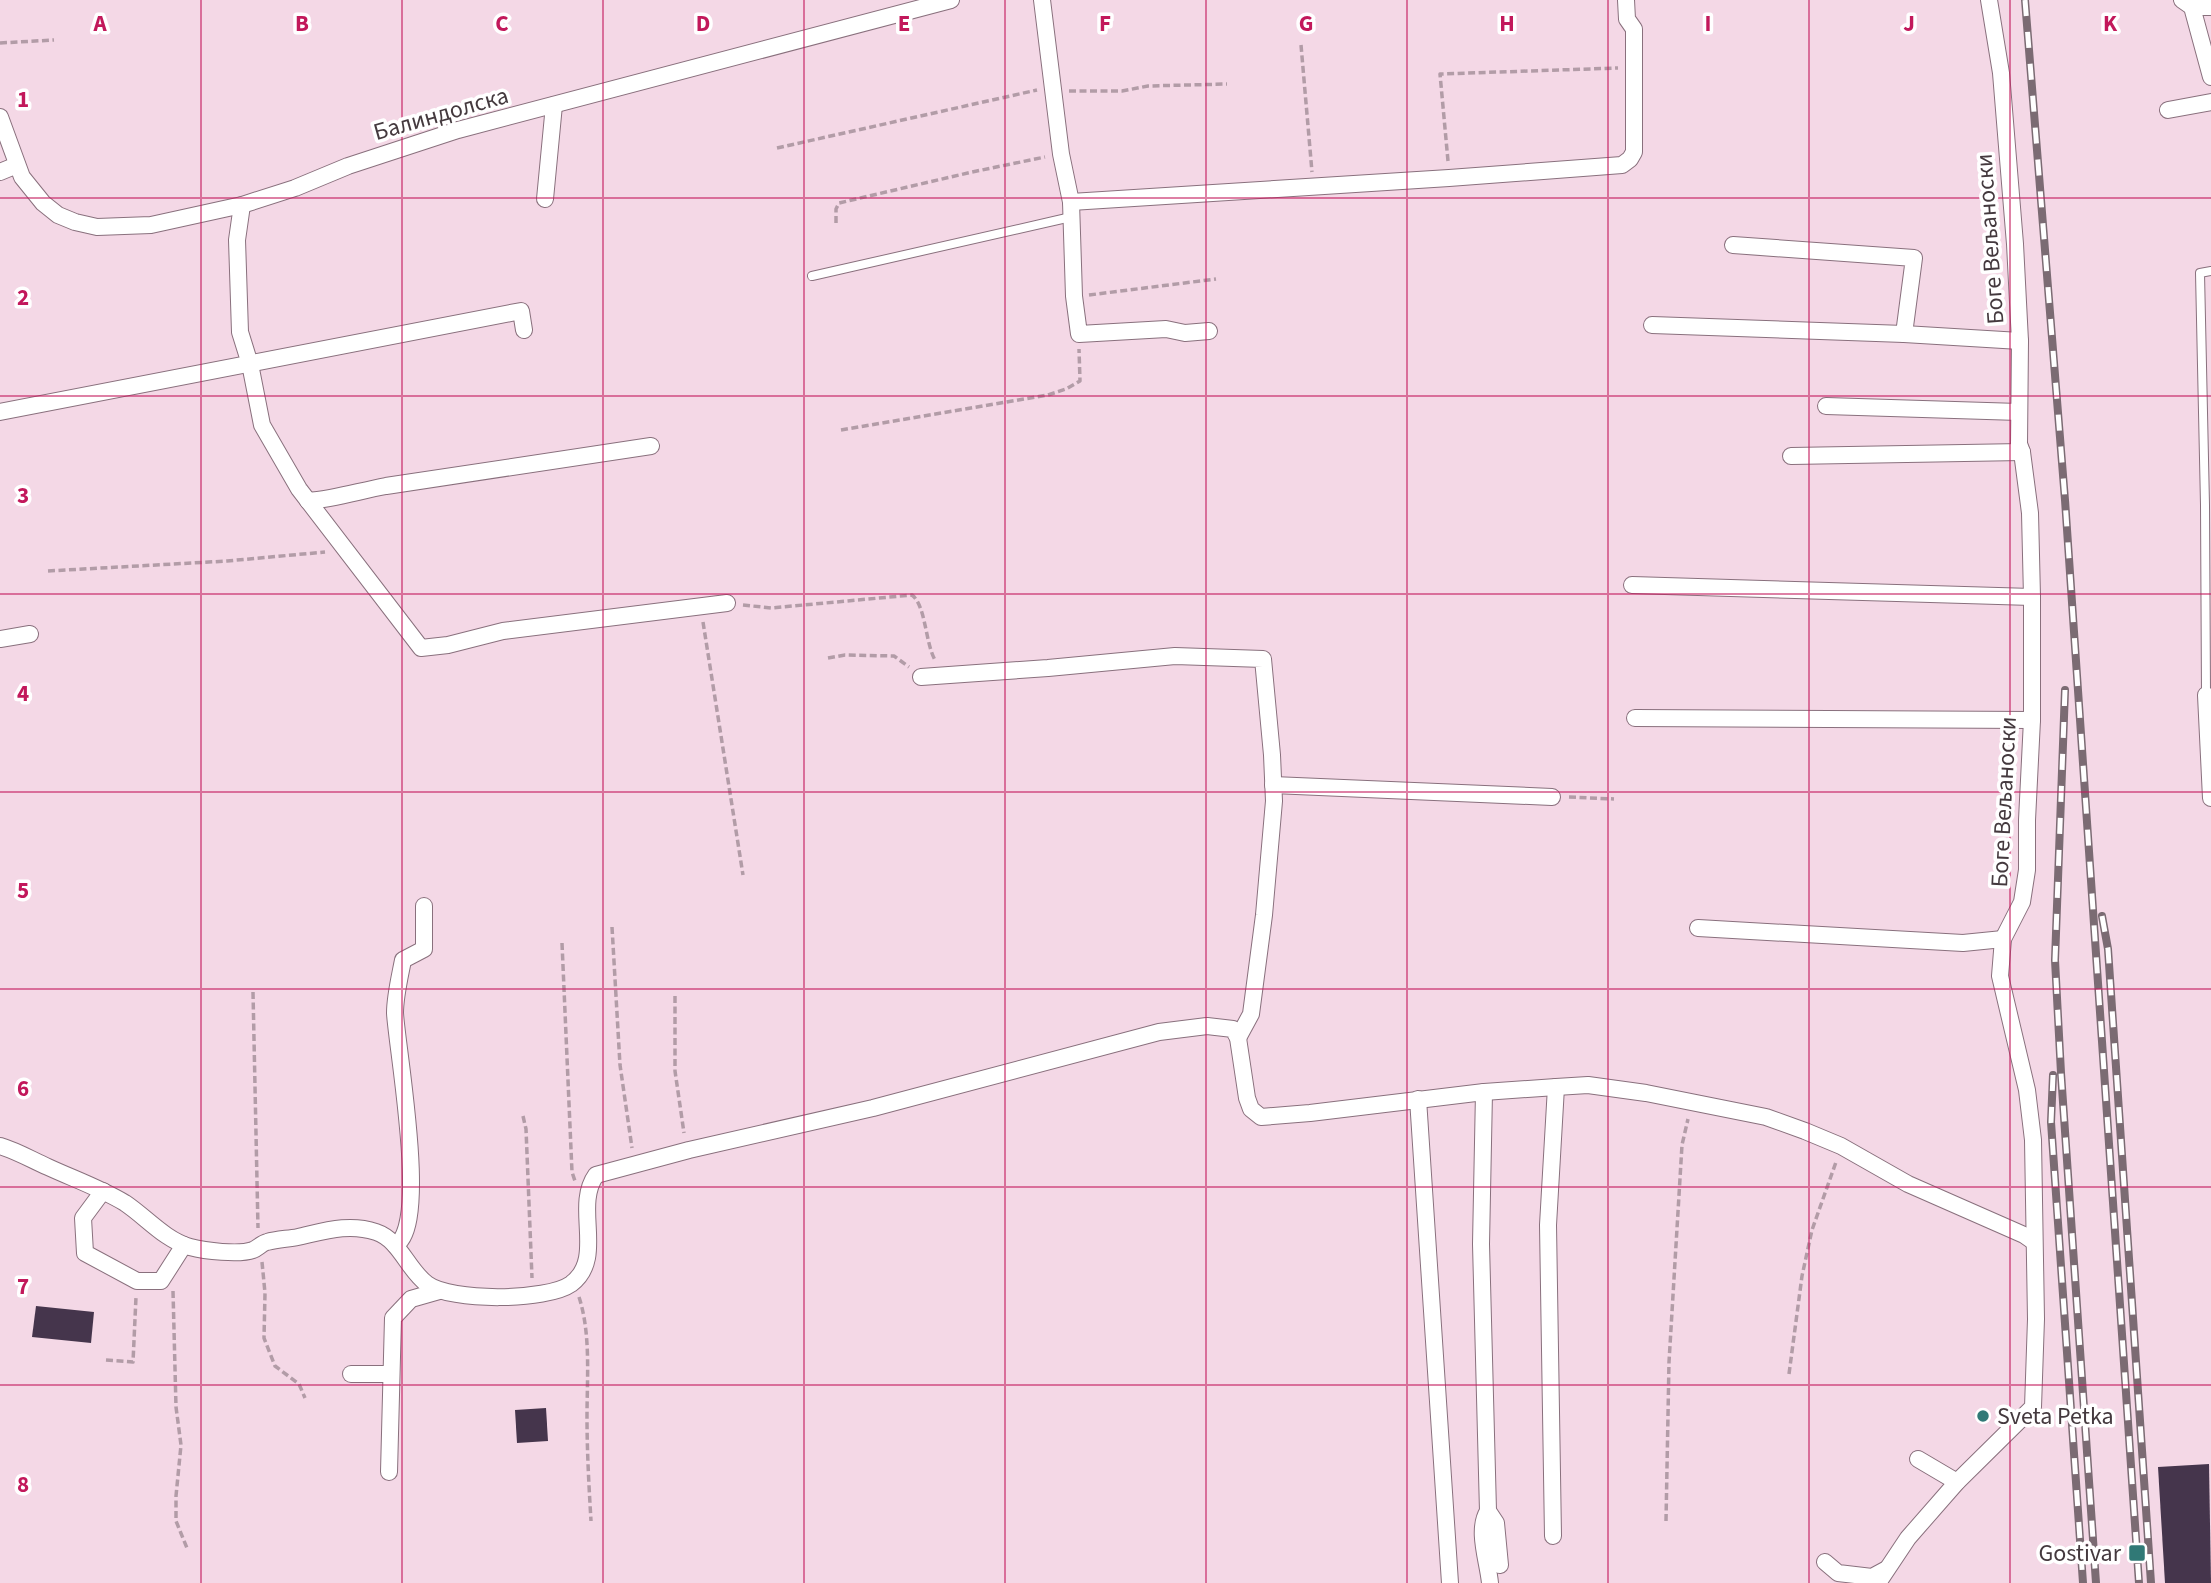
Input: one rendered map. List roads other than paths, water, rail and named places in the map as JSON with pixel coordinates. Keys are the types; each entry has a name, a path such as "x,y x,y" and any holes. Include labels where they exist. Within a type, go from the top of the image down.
{"street":[{"name":"Балиндолска","path":"0,117 18,165 31,190 58,215 97,227 151,225 242,205 458,130 951,0"},
{"path":"1042,0 1061,154 1071,209 1074,296 1079,334 1166,329 1185,333 1209,331"},
{"path":"1071,209 1313,186 1622,165 1634,152 1634,29 1627,19 1626,0"},
{"name":"Боге Вељаноски","path":"1881,1576 1908,1538 1956,1482 2033,1407 2036,1319 2034,1140 2027,1090 2000,976 2003,939 2022,902 2026,886 2032,720 2030,513 2020,444 2020,341 2015,244 2001,73 1989,0"},
{"path":"2211,7 2187,3 2211,77"},
{"path":"2168,110 2211,102"},
{"path":"545,199 554,105"},
{"path":"0,172 18,165"},
{"path":"242,205 237,240 240,332 250,364 262,425 308,501 421,648 448,645 503,631 727,603"},
{"path":"1733,245 1914,258 1904,334"},
{"path":"0,412 521,311 524,330"},
{"path":"1652,325 2020,341"},
{"path":"1826,406 2019,412"},
{"path":"308,501 332,499 386,486 651,446"},
{"path":"1791,457 2022,452"},
{"path":"1632,584 2032,597"},
{"path":"0,639 30,634"},
{"path":"921,677 1175,656 1263,659 1274,801 1251,1014 1238,1038"},
{"path":"2206,695 2211,798"},
{"path":"1635,718 2032,720"},
{"path":"1273,785 1552,797"},
{"path":"395,1245 407,1230 410,1202 410,1134 395,1011 403,960 424,949 424,906"},
{"path":"1698,928 1963,943 2003,939"},
{"path":"389,1472 393,1318 411,1299 439,1291 482,1297 538,1294 557,1290 573,1281 584,1265 589,1250 587,1197 589,1185 596,1175 690,1150 873,1108 1159,1032 1207,1026 1233,1029 1238,1038 1247,1098 1251,1109 1261,1117 1485,1092 1588,1086 1693,1101 1766,1117 1842,1146 1908,1184 2024,1235 2034,1242"},
{"path":"1553,1536 1548,1225 1556,1087"},
{"path":"1485,1092 1481,1244 1488,1511 1496,1523 1500,1565"},
{"path":"1418,1099 1450,1583"},
{"path":"0,1146 103,1191 184,1245 204,1250 253,1250 264,1242 325,1230 358,1228 377,1232 395,1245 419,1277 439,1291"},
{"path":"103,1191 83,1218 86,1253 137,1281 161,1281 184,1245"},
{"path":"351,1374 391,1374"},
{"path":"1918,1459 1956,1482"},
{"path":"1488,1511 1483,1519 1485,1557 1490,1583"},
{"path":"1825,1562 1838,1573 1881,1576"}],"lane":[{"path":"812,276 1071,209"},
{"path":"2206,695 2208,505 2200,273 2211,271"}],"railway":[{"path":"2025,0 2065,500 2139,1583"},
{"path":"2065,690 2055,960 2096,1583"},
{"path":"2102,916 2108,949 2151,1583"},
{"path":"2053,1075 2051,1122 2083,1583"}],"place":[{"name":"Sveta Petka","path":"1983,1416"},
{"name":"Gostivar","path":"2137,1553"}]}
